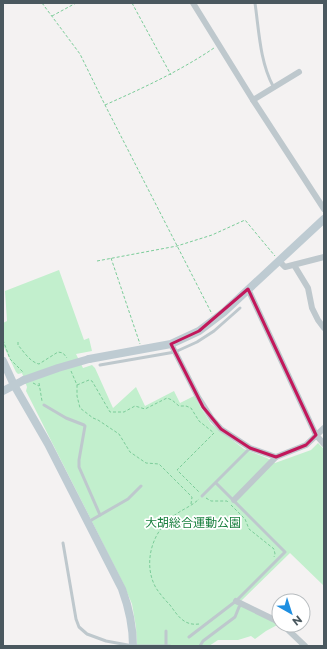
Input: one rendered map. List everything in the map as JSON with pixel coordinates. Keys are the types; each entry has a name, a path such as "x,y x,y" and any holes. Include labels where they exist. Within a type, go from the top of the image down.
{"street":[{"path":"193,3 218,46 324,209"},
{"path":"253,100 273,86 299,72"},
{"path":"3,391 27,379 89,359 124,356 142,350 171,344 213,325 227,314 248,290 324,219"},
{"path":"279,261 285,267 324,257"},
{"path":"294,265 308,288 312,308 324,328"},
{"path":"248,290 316,435 324,444"},
{"path":"171,344 198,397 212,419 221,429 250,448 276,457"},
{"path":"3,361 14,385 48,444 122,588 133,626 133,646"},
{"path":"234,500 276,457 306,445 324,428"},
{"path":"239,602 271,618"},
{"path":"291,633 304,646"}],"lane":[{"path":"255,3 262,53 266,70 273,86"},
{"path":"227,314 240,308"},
{"path":"100,365 124,356 175,352 197,342 213,325"},
{"path":"44,405 66,418 84,424 85,426 79,467 100,514"},
{"path":"202,496 250,448"},
{"path":"189,637 239,602 285,552 216,483"},
{"path":"88,522 128,499 141,486"},
{"path":"63,543 76,619 79,626 87,634 133,646 170,646"},
{"path":"200,646 203,641 235,617 239,607 239,602"},
{"path":"166,631 166,646"}],"path":[{"path":"42,3 80,54 177,246 213,325"},
{"path":"52,16 76,3"},
{"path":"132,3 171,74"},
{"path":"105,105 171,74 218,46"},
{"path":"97,261 177,246 212,235 245,220 279,261"},
{"path":"111,258 142,350"},
{"path":"3,340 10,359 27,379 34,385 39,386"},
{"path":"18,342 18,345 36,364 39,364 58,352 66,355 68,362"},
{"path":"70,370 77,385 77,396 80,408 119,434 130,452 146,463 158,464 192,497 191,505"},
{"path":"39,378 41,400 44,405"},
{"path":"77,385 85,381 92,381 110,412 124,412 135,406 145,409 167,398 179,406 191,408 199,421 214,433 177,470 202,496 211,501 227,501 236,509 245,520 249,529 274,549 275,554 272,559"},
{"path":"202,496 162,526 156,535 151,552 151,572 156,588 181,619 187,623 193,624 204,622"}],"highlighted area":[{"path":"248,289 316,435 306,445 276,457 250,448 221,429 203,407 171,344 199,331"}],"green space":[{"name":"大胡総合運動公園","path":"59,270 84,340 89,338 92,351 76,354 83,368 92,365 95,368 113,408 136,387 145,406 174,391 180,403 194,396 211,424 244,449 267,458 275,463 311,450 318,443 324,449 324,586 290,553 238,604 271,620 271,628 255,639 251,636 238,640 218,640 209,646 137,646 136,627 132,604 123,583 26,391 27,387 22,373 18,374 16,372 3,345 3,323 7,321 5,291"}]}
